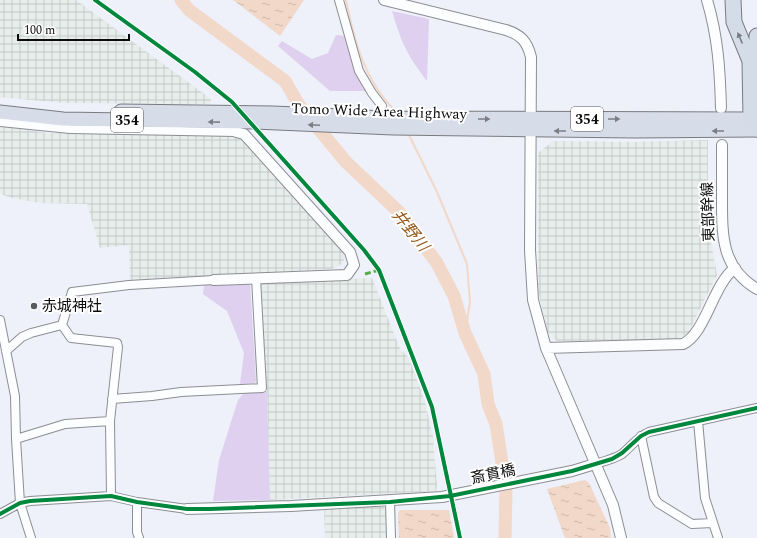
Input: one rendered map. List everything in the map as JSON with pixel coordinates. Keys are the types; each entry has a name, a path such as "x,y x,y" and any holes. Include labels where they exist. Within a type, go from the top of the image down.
{"highway":[{"path":"733,0 734,22 750,61 756,124"},
{"path":"757,36 757,66"},
{"name":"Tomo Wide Area Highway","path":"0,104 62,111 244,112 349,121"},
{"name":"Tomo Wide Area Highway","path":"0,112 63,119 253,122 349,121 387,118 420,124 756,124"}],"street":[{"path":"339,0 358,71 387,118"},
{"path":"384,0 518,34 525,40 531,57 530,250 533,300 546,348 613,505 621,538"},
{"path":"707,0 720,56 721,108"},
{"path":"0,122 70,129 236,132 244,134 350,252 354,260 354,265 347,275 129,285 72,292 62,325"},
{"name":"東部幹線","path":"722,145 722,235 726,253 743,278 757,288"},
{"path":"546,348 683,344 693,337 726,278 735,268"},
{"path":"112,399 181,392 262,388 256,278"},
{"path":"0,320 15,396 20,503 31,538"},
{"path":"62,325 71,338 117,343 118,347 110,421 111,496"},
{"path":"6,351 22,337 31,333 62,325"},
{"path":"0,371 9,370"},
{"path":"595,464 612,459 622,453 641,436 649,432 757,408"},
{"path":"16,439 65,424 110,421"},
{"path":"698,421 705,498 718,538"},
{"path":"641,436 654,497 658,503 692,524 712,523"},
{"name":"斎貫橋","path":"187,509 390,502 442,497 572,471 595,464"},
{"path":"0,514 20,503 111,496 138,502 187,509"},
{"path":"138,502 137,532 139,538"},
{"path":"390,502 391,538"}],"shaded area":[{"path":"0,0 76,0 211,99 210,104 63,103 0,97"},
{"path":"392,11 429,19 427,81 405,48"},
{"path":"336,35 347,36 368,90 330,91 278,46 282,41 312,59 328,53"},
{"path":"0,126 47,133 230,134 242,137 345,252 344,260 340,265 331,269 130,280 129,245 100,248 87,204 40,203 12,198 0,194"},
{"path":"708,140 708,227 717,275 688,333 676,340 557,341 547,331 538,289 538,153 553,141 635,142"},
{"path":"372,278 400,349 409,358 424,399 433,437 437,486 436,491 270,500 267,391 259,287 263,282"},
{"path":"250,283 256,380 255,383 240,384 244,353 227,311 203,294 204,285"},
{"path":"267,391 270,500 213,501 219,460 238,400 245,392"},
{"path":"381,504 386,510 387,538 325,538 324,507"}],"water":[{"path":"233,0 304,0 280,36"},
{"path":"585,480 589,483 610,528 611,538 565,538 547,489"},
{"path":"400,510 449,510 454,538 399,538 398,513"}],"waterway":[{"name":"井野川","path":"181,0 189,10 285,81 299,105 346,162 399,212 437,263 454,296 465,333 484,374 488,404 496,424 506,488 505,538"},
{"path":"346,0 357,46 368,74 385,100 396,112"},
{"path":"408,133 437,192 467,264 470,302 465,333"}],"marked path":[{"path":"365,274 379,270"}],"cycle path":[{"path":"95,0 195,72 232,102 364,250 379,270 432,407 460,538"},
{"path":"0,514 20,503 30,501 111,496 137,502 187,509 390,502 450,496 572,471 612,459 622,453 641,436 649,432 757,408"}],"place":[{"name":"赤城神社","path":"34,306"}]}
